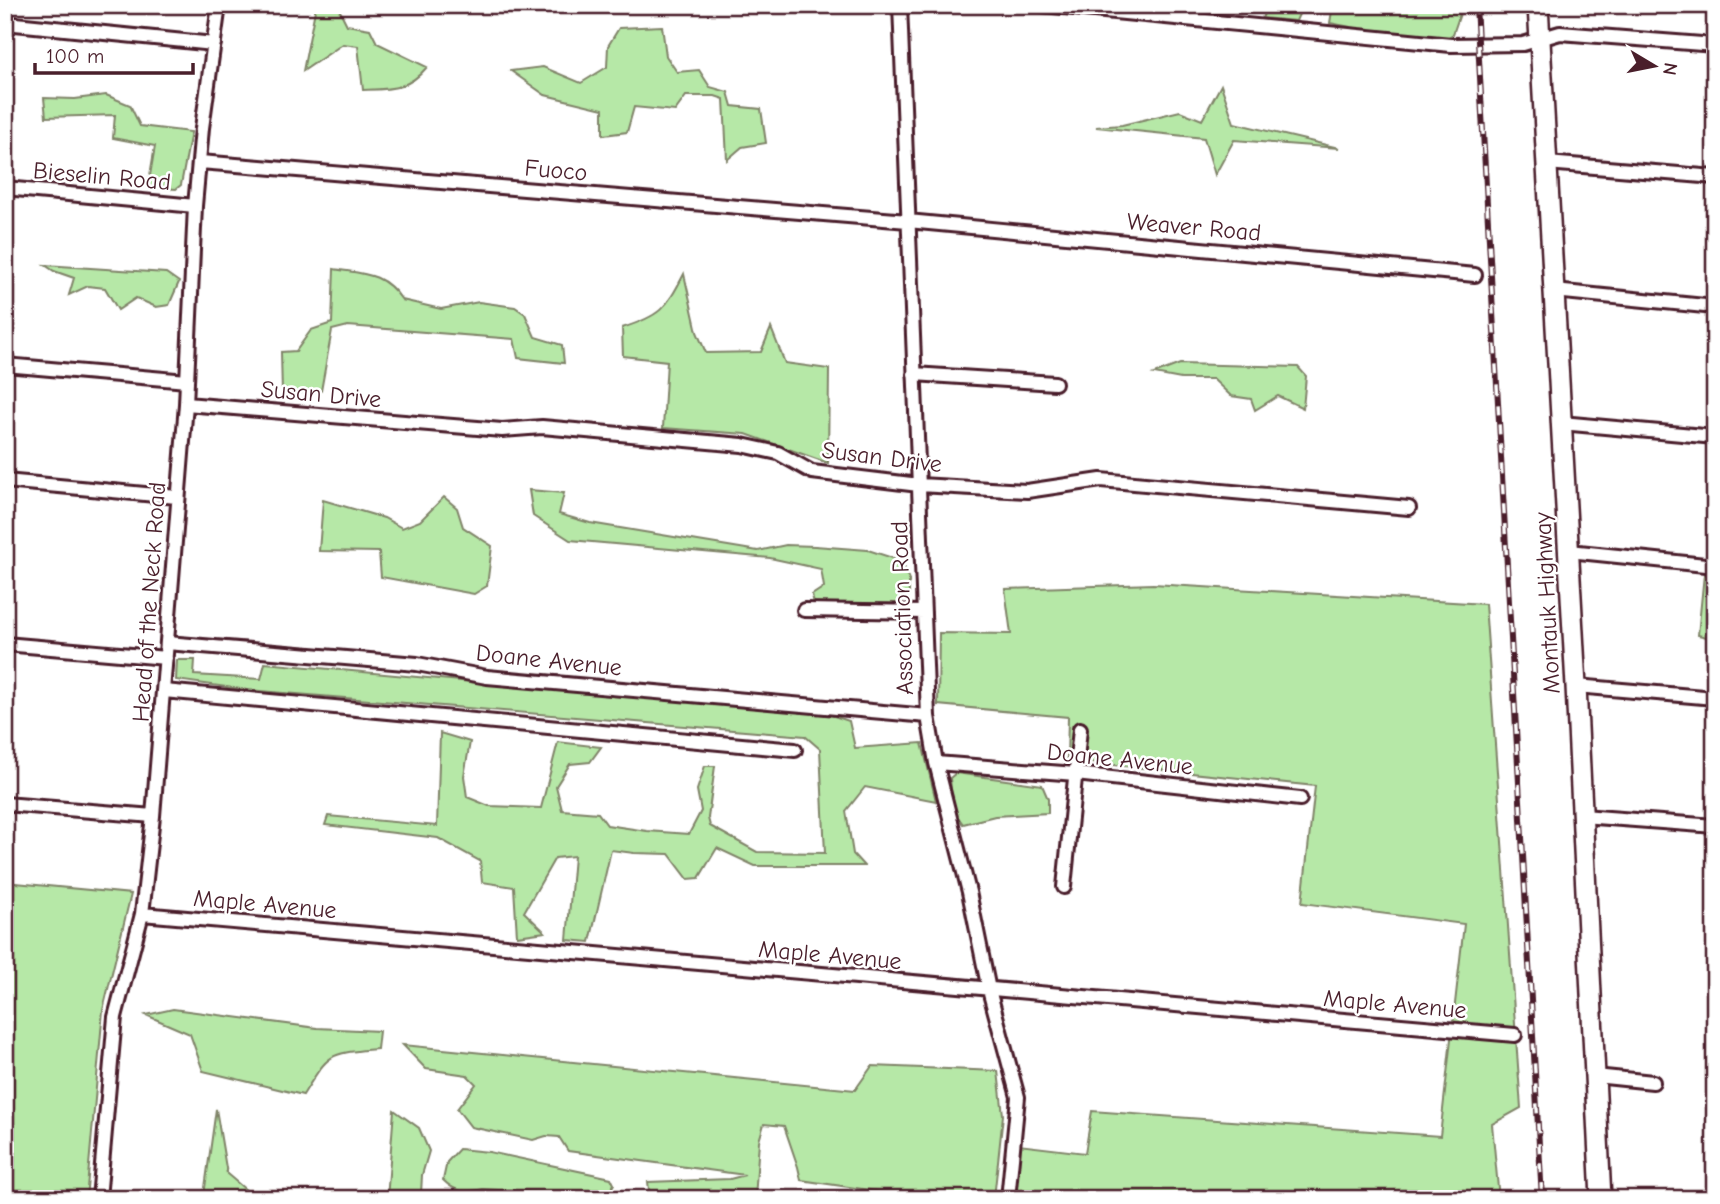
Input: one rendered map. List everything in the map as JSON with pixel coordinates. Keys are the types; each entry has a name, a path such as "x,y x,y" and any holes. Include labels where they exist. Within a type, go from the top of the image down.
{"main road":[{"name":"Montauk Highway","path":"1538,5 1583,816 1601,1199"}],"street":[{"name":"Head of the Neck Road","path":"99,1199 116,1017 142,914 153,816 186,404 195,206 202,128 219,5"},
{"name":"Association Road","path":"900,5 928,716 936,763 989,990 1018,1097 1008,1199"},
{"path":"1043,5 1451,45 1523,44 1560,33 1715,45"},
{"path":"5,23 214,44"},
{"name":"Fuoco","path":"200,162 908,221"},
{"path":"1547,163 1715,177"},
{"name":"Bieselin Road","path":"5,188 195,206"},
{"name":"Weaver Road","path":"908,221 1475,275"},
{"path":"1554,291 1715,307"},
{"path":"5,365 187,381"},
{"path":"914,374 1055,383"},
{"name":"Susan Drive","path":"186,404 502,430 542,427 742,445 778,453 812,472 919,485 1027,491 1101,480 1409,508"},
{"path":"1561,424 1715,437"},
{"path":"5,481 177,497"},
{"path":"1569,551 1715,566"},
{"path":"804,610 924,612"},
{"name":"Doane Avenue","path":"167,643 418,664 487,677 928,716"},
{"path":"5,644 166,658"},
{"path":"1576,686 1715,698"},
{"path":"164,691 795,750"},
{"path":"1064,887 1080,729"},
{"name":"Doane Avenue","path":"936,763 1076,774 1300,799"},
{"path":"5,804 153,816"},
{"path":"1583,816 1715,826"},
{"name":"Maple Avenue","path":"142,914 1515,1035"},
{"path":"1595,1076 1654,1082"}],"green space":[{"path":"316,5 337,5 347,25 370,29 377,43 427,67 413,80 398,87 363,90 358,46 343,44 303,71"},
{"path":"1268,5 1303,5 1296,21 1262,18"},
{"path":"1333,5 1463,5 1453,34 1438,44 1330,23"},
{"path":"662,26 666,56 677,72 699,70 710,87 728,92 732,106 761,109 766,143 742,147 727,160 724,99 715,96 686,96 675,111 634,107 627,132 603,135 603,109 545,95 511,71 543,67 581,83 607,67 608,46 619,28"},
{"path":"1221,85 1234,123 1339,148 1234,140 1215,175 1204,138 1096,127 1122,125 1180,111 1202,120"},
{"path":"106,95 130,105 140,126 191,132 181,185 176,189 148,187 155,146 113,138 115,115 46,117 44,98 75,99"},
{"path":"45,265 166,273 179,282 169,305 156,307 136,298 118,310 105,288 88,286 69,295 74,278"},
{"path":"334,269 372,276 388,284 402,300 441,309 479,302 515,307 525,314 535,337 562,345 564,363 518,358 514,339 348,326 332,330 321,391 282,394 281,352 296,351 311,330 332,323"},
{"path":"684,274 697,332 706,353 761,352 771,328 785,363 829,369 828,463 746,434 663,428 667,361 623,356 622,328 660,310 672,296"},
{"path":"1180,364 1298,367 1306,376 1303,408 1278,396 1255,410 1251,399 1231,396 1213,379 1181,379 1154,374"},
{"path":"529,490 564,493 559,514 590,523 758,551 786,545 868,550 902,561 909,580 909,595 900,603 814,604 812,595 824,587 821,569 770,558 570,540 533,516"},
{"path":"444,497 457,508 463,527 492,546 487,586 474,594 381,577 379,552 319,551 323,500 384,518 402,528 420,521"},
{"path":"1704,574 1715,577 1715,639 1698,635"},
{"path":"1153,584 1485,604 1521,1108 1492,1124 1499,1199 1014,1199 1019,1145 1085,1153 1092,1111 1440,1136 1464,924 1302,903 1315,786 1067,760 1068,717 938,705 939,633 1011,634 1005,589"},
{"path":"177,660 195,660 194,675 261,679 265,663 831,715 849,721 855,748 922,743 936,801 865,787 846,811 853,854 864,866 755,866 717,848 699,878 688,879 669,854 611,850 590,942 567,940 574,856 555,858 524,912 545,932 517,936 514,887 482,882 480,861 438,838 325,825 328,816 437,826 440,733 470,742 464,776 467,797 489,806 541,808 558,742 601,747 590,762 570,764 556,786 562,810 598,813 607,825 689,834 701,811 697,790 705,766 715,766 708,818 710,826 757,852 825,853 820,749 805,736 248,690 176,680"},
{"path":"956,773 1042,785 1048,799 1048,813 995,816 963,824 953,810 950,778"},
{"path":"5,882 131,894 103,1010 86,1199 5,1199"},
{"path":"173,1009 317,1028 379,1031 377,1049 348,1052 331,1058 319,1070 303,1095 203,1071 190,1034 146,1015"},
{"path":"403,1045 855,1090 872,1066 998,1071 1003,1115 994,1198 931,1199 801,1180 784,1126 764,1124 759,1141 755,1199 656,1199 650,1197 648,1182 730,1179 745,1175 568,1151 559,1137 546,1136 533,1140 471,1127 457,1109 476,1084 467,1075 426,1069"},
{"path":"216,1109 227,1174 246,1190 238,1199 213,1199 204,1195"},
{"path":"394,1110 419,1128 429,1151 422,1175 421,1194 411,1199 387,1199"},
{"path":"459,1149 489,1152 611,1178 614,1184 610,1191 592,1196 483,1189 461,1191 443,1180 447,1162"}],"railway":[{"path":"1476,5 1542,1199"}]}
